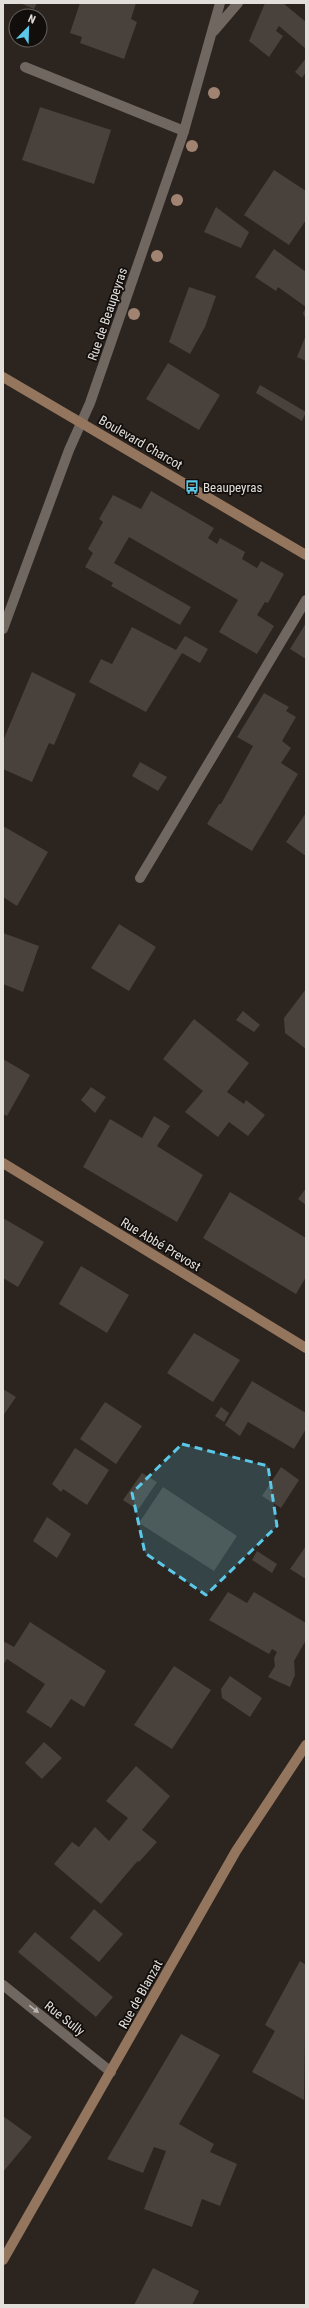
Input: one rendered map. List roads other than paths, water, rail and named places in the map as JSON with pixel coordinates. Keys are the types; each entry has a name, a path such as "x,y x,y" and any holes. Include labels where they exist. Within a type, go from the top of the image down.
{"street":[{"name":"Rue de Beaupeyras","path":"3,628 69,450 82,423 184,131 220,3"},
{"path":"211,34 238,3"},
{"path":"24,67 184,131"},
{"name":"Boulevard Charcot","path":"3,377 306,556"},
{"path":"140,878 306,600"},
{"name":"Rue Abbé Prevost","path":"3,1163 306,1348"},
{"name":"Rue de Blanzat","path":"3,2260 236,1851 306,1745"},
{"name":"Rue Sully","path":"3,1985 111,2072"}],"place":[{"name":"Beaupeyras","path":"192,487"}]}
